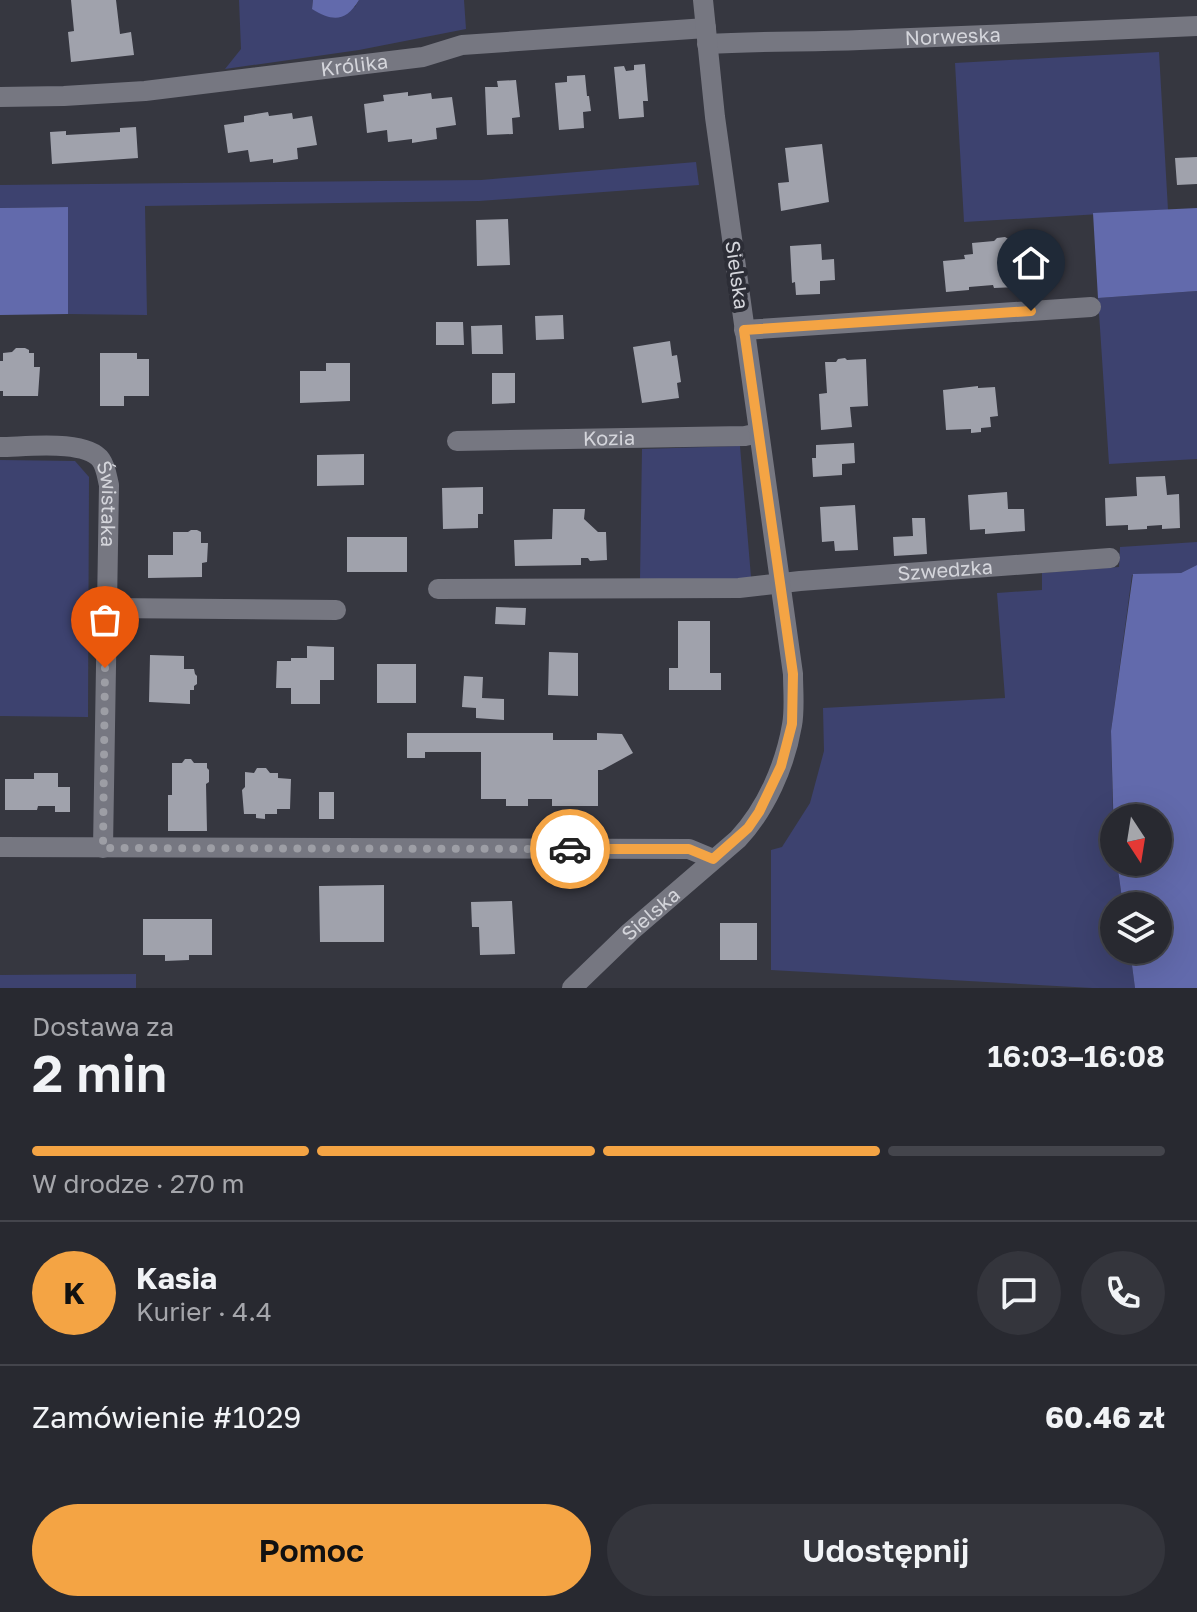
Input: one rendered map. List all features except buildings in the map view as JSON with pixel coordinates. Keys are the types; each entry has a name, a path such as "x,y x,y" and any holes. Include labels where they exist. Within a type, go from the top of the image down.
{"street":[{"name":"Sielska","path":"572,988 630,932 738,839 759,812 786,752 792,724 793,685 781,583 715,117 703,0"},
{"name":"Norweska","path":"706,36 815,42 1197,26"},
{"name":"Królika","path":"0,97 145,91 423,57 462,45 706,36"},
{"path":"744,330 1091,307"},
{"name":"Kozia","path":"457,441 745,436 759,433"},
{"name":"Świstaka","path":"0,447 74,447 90,451 101,459 106,470 109,485 103,848"},
{"name":"Szwedzka","path":"438,589 739,588 1110,558"},
{"path":"106,608 336,610"},
{"path":"0,847 689,849 713,859"}],"shaded area":[{"path":"239,0 313,0 312,9 355,7 359,0 464,0 466,29 359,50 225,69 241,49"},
{"path":"313,0 359,0 349,13 338,18 312,9"},
{"path":"1159,52 1168,210 964,222 955,63"},
{"path":"696,162 699,185 479,201 145,206 147,315 68,314 67,207 0,208 0,185 481,180"},
{"path":"68,207 68,314 0,315 0,208"},
{"path":"1197,208 1197,291 1098,298 1093,213"},
{"path":"1197,291 1197,459 1109,464 1098,298"},
{"path":"740,446 751,577 741,581 640,580 642,449"},
{"path":"0,460 75,461 89,477 88,717 0,716"},
{"path":"1197,542 1197,565 1181,573 1132,575 1111,731 1113,804 1100,804 1100,876 1119,876 1121,892 1100,892 1100,964 1132,964 1135,988 771,970 771,850 782,847 810,803 824,751 823,708 1005,698 997,593 1042,590 1042,573 1119,567 1120,547"},
{"path":"1197,565 1197,988 1135,988 1132,964 1172,964 1172,892 1121,892 1119,876 1172,876 1172,804 1113,804 1111,731 1133,574 1181,573"},
{"path":"136,974 136,988 0,988 0,975"}],"way so far":[{"path":"105,668 103,848 570,849"}],"route":[{"path":"570,849 689,849 713,859 738,839 759,812 786,752 794,708 793,674 744,330 1031,311"}]}
